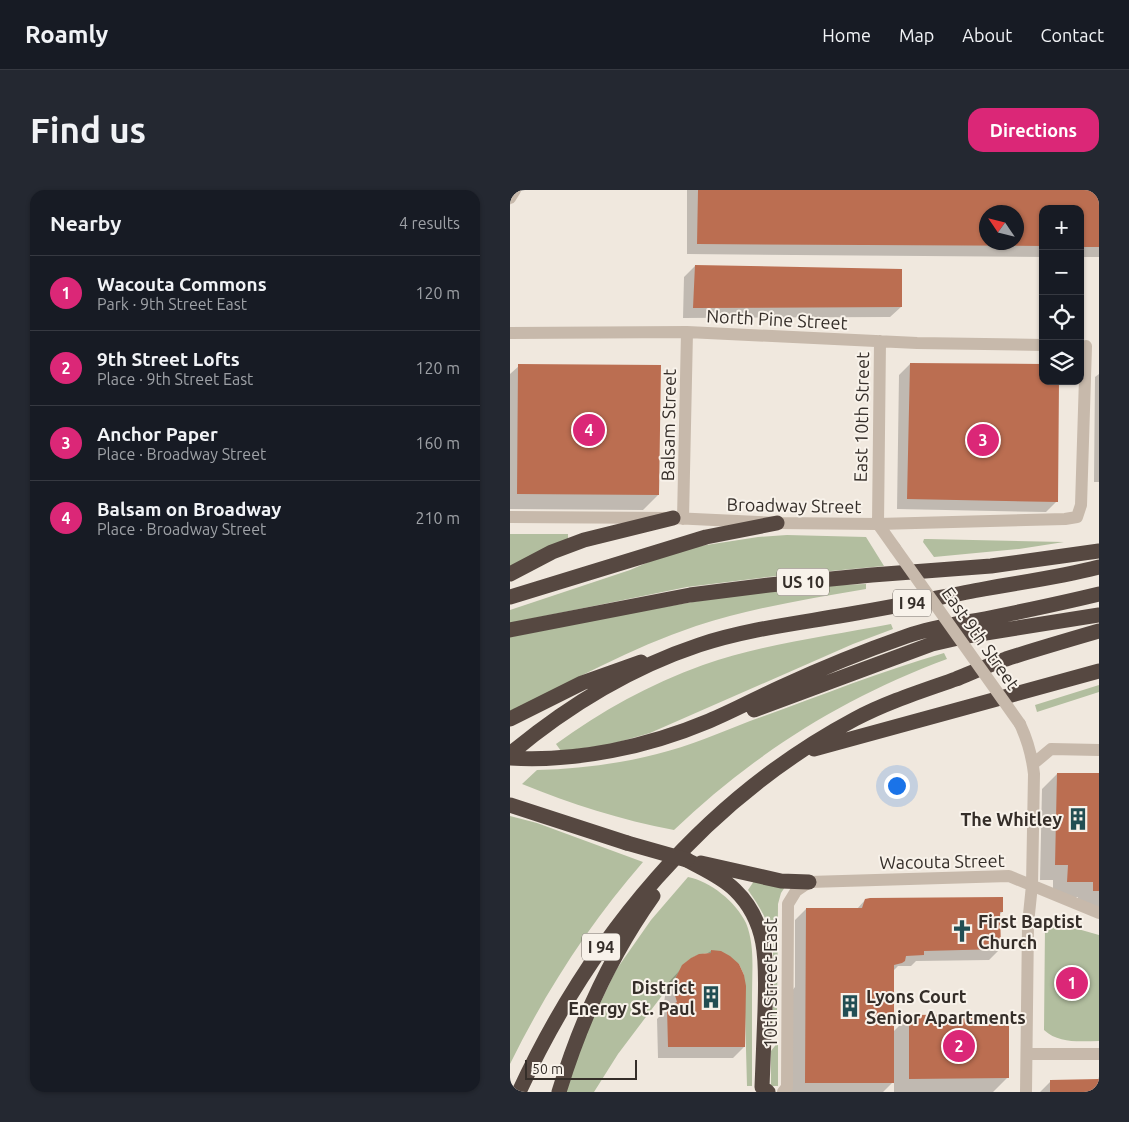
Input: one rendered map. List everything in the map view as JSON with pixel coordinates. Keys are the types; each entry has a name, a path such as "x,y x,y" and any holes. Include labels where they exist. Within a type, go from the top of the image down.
{"highway":[{"path":"510,574 552,552 584,540 678,519"},
{"path":"510,597 706,537 777,523"},
{"name":"US 10","path":"510,630 690,595 872,575 992,566 1099,551"},
{"name":"I 94","path":"510,756 563,714 636,672 677,653 724,638 786,624 905,605 1099,567"},
{"path":"510,756 543,759 575,756 609,751 664,738 730,711 820,670 931,628 997,617 1099,594"},
{"path":"609,751 626,752 675,739 932,644 967,636 1099,615"},
{"name":"I 94","path":"519,1092 575,988 612,932 655,879 711,822 778,766 822,738 881,707 1005,660 1099,631"},
{"path":"510,719 582,683 625,666 724,638"},
{"path":"763,778 815,749 1099,671"},
{"path":"510,805 717,870 781,881 809,882"},
{"path":"558,1092 591,1007 625,938 668,872 711,822"},
{"path":"717,870 744,900 757,922 762,938 766,964 762,1087 768,1092"}],"street":[{"path":"510,198 515,190"},
{"name":"North Pine Street","path":"510,333 687,332 880,341 1039,345"},
{"name":"Balsam Street","path":"678,519 687,332"},
{"name":"East 10th Street","path":"878,524 880,341"},
{"path":"1084,346 1099,345"},
{"name":"Broadway Street","path":"510,517 878,524 1065,520 1077,517 1081,505 1083,385"},
{"name":"East 9th Street","path":"878,524 1020,724 1028,741 1033,764 1032,885 1028,924 1026,1092"},
{"path":"1033,764 1051,749 1099,750"},
{"name":"Wacouta Street","path":"809,882 1006,876 1099,913"},
{"name":"10th Street East","path":"783,1092 787,1087 788,904 796,891 809,882"},
{"path":"1027,1054 1099,1054"}],"green space":[{"path":"510,534 568,534 568,540 510,568"},
{"path":"787,535 866,537 884,566 687,587 510,623 510,610 630,570 665,555 700,546 758,537"},
{"path":"924,539 1064,542 1019,549 934,557 923,542"},
{"path":"866,584 866,589 759,609 696,626 648,644 510,712 510,637 731,596 821,586"},
{"path":"891,624 893,629 853,644 650,733 608,745 561,751 556,744 590,720 626,699 683,672 749,651"},
{"path":"944,653 947,659 871,691 802,730 768,752 736,776 674,830 596,811 522,784 537,770 612,763 642,758 681,747 871,677"},
{"path":"1099,685 1099,692 1037,712 1035,705"},
{"path":"510,816 537,823 643,862 605,909 570,958 510,1064"},
{"path":"688,877 705,883 729,900 742,915 749,931 752,958 752,1086 747,1086 744,975 739,964 711,950 711,953 705,953 690,959 682,967 618,1054 594,1092 563,1092 573,1060 616,970 651,920"},
{"path":"754,881 785,887 778,904 777,1013 772,1026 774,973 772,946 766,920 748,890"},
{"path":"1050,921 1099,935 1099,1041 1063,1040 1044,1030 1045,926"},
{"path":"778,1042 778,1086 771,1086 771,1051"}],"building":[{"path":"698,190 1099,190 1099,247 1084,247 1084,205 1039,205 1039,246 1024,246 1024,205 979,205 979,246 697,244"},
{"path":"695,265 902,269 902,307 693,308"},
{"path":"910,363 1039,364 1039,385 1059,385 1058,502 907,499"},
{"path":"518,364 661,365 659,495 517,494"},
{"name":"The Whitley","path":"1057,773 1099,773 1099,891 1093,891 1093,882 1067,882 1068,865 1055,865"},
{"path":"1003,897 1003,912 1000,912 1001,949 924,951 924,955 906,956 905,961 894,965 894,1083 805,1083 806,908 862,908 865,899 870,898"},
{"name":"District Energy St. Paul","path":"711,950 721,951 730,956 739,964 744,975 746,986 745,1047 668,1047 667,1007 677,1002 674,992 676,977 682,965 691,958 699,954 711,953"},
{"path":"1009,1014 1009,1078 909,1079 909,1015"},
{"path":"1099,1079 1099,1092 1050,1092 1050,1080"}],"place":[{"name":"Balsam on Broadway","path":"589,430"},
{"name":"Anchor Paper","path":"983,440"},
{"name":"The Whitley","path":"1078,819"},
{"name":"First Baptist Church","path":"962,931"},
{"name":"Wacouta Commons","path":"1072,983"},
{"name":"District Energy St. Paul","path":"711,997"},
{"name":"Lyons Court Senior Apartments","path":"850,1006"},
{"name":"9th Street Lofts","path":"959,1046"}]}
